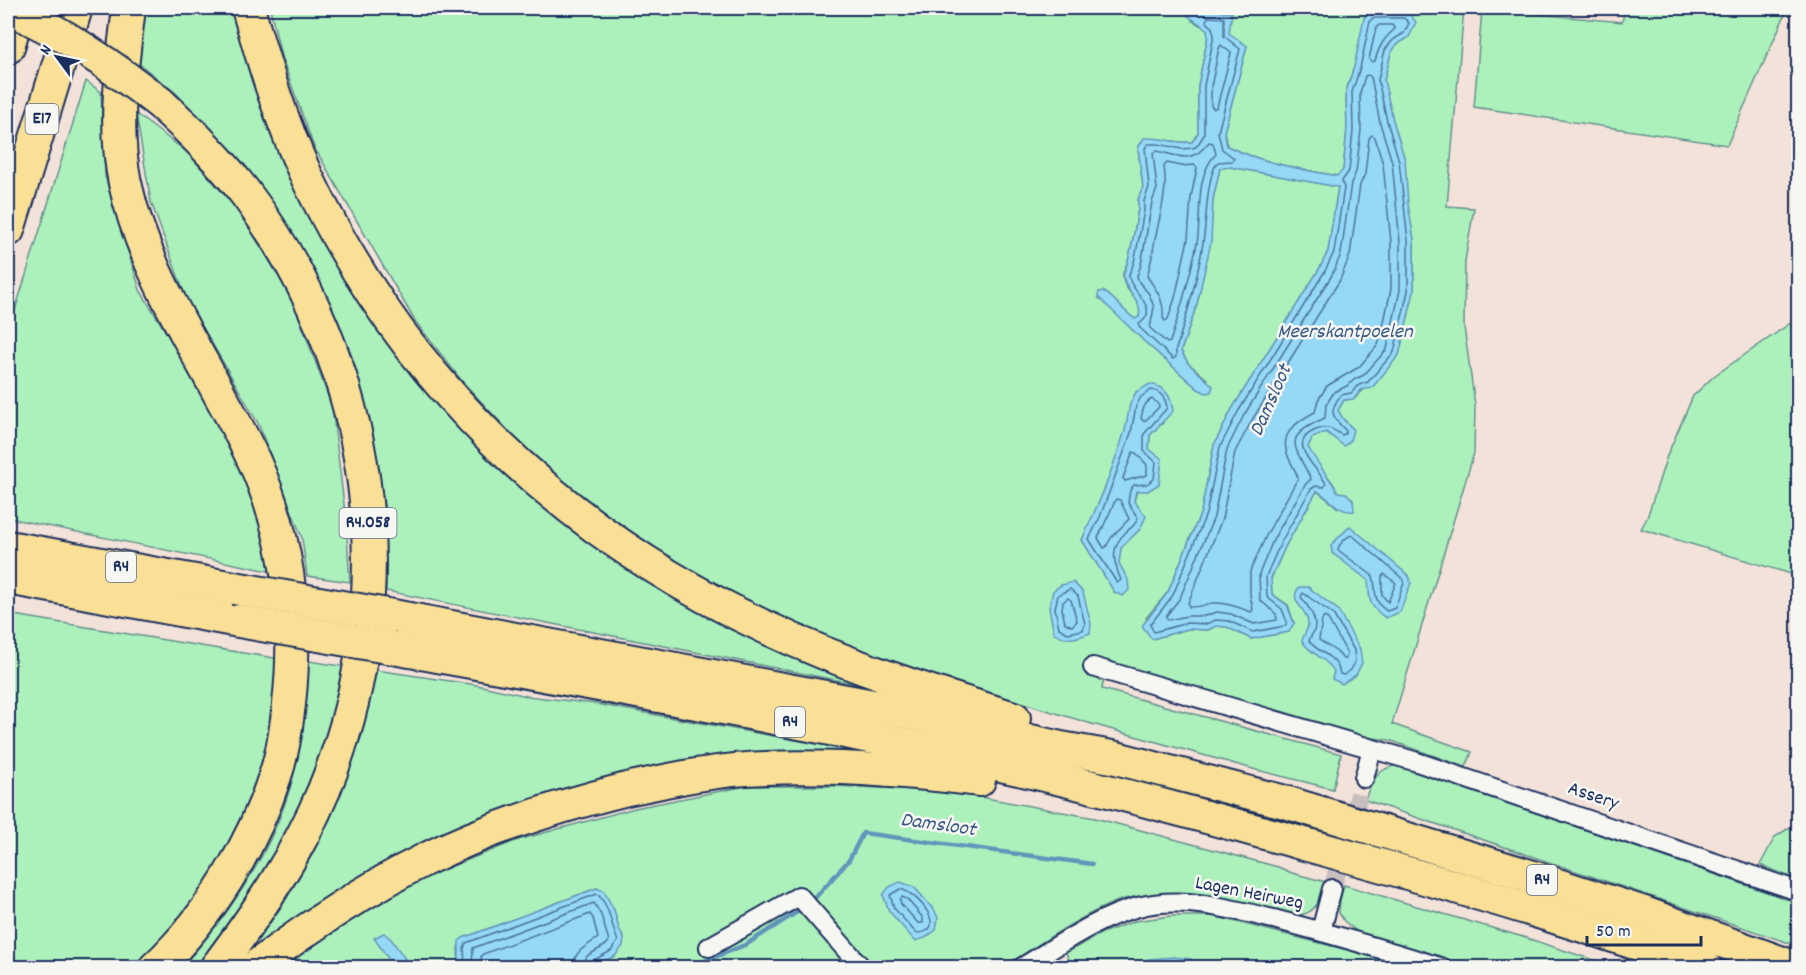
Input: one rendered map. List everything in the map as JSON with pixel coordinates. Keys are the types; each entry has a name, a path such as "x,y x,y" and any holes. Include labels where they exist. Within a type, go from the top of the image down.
{"highway":[{"name":"R4.058","path":"8,8 71,40 114,68 160,103 218,161 246,194 276,238 309,296 351,407 362,460 368,517 370,576 356,688 342,740 323,791 296,848 266,898 216,968"},
{"path":"8,47 20,8"},
{"name":"E17","path":"8,230 76,8"},
{"path":"129,8 122,61 119,128 125,183 145,250 161,286 237,427 269,498 279,528 285,558 292,614 292,675 286,725 276,774 266,802 229,876 202,915 155,968"},
{"path":"248,8 285,125 330,224 355,265 393,322 434,375 470,417 543,488 640,560 765,628 874,673 1075,736 1112,757"},
{"name":"R4","path":"8,547 393,615 905,712 1061,748 1112,757 1285,802 1509,869 1644,913 1796,968"},
{"name":"R4","path":"8,578 658,695 1028,771 1184,811 1448,884 1641,944 1706,968"},
{"path":"254,968 336,910 426,858 520,819 601,795 680,777 764,768 877,769 985,780 1100,803 1184,811"}],"street":[{"name":"Assery","path":"1093,668 1414,761 1798,891"},
{"path":"1364,778 1372,749"},
{"path":"1321,931 1332,889"},
{"path":"709,947 799,896 862,968"},
{"name":"Lagen Heirweg","path":"1021,968 1094,925 1119,913 1154,904 1192,904 1240,911 1321,931 1443,968"}],"green space":[{"path":"146,8 241,8 327,234 599,543 912,695 386,591 385,512 373,434 338,320 290,231 253,177 176,93 137,62"},
{"path":"270,8 1464,8 1447,206 1474,208 1465,261 1464,327 1475,405 1474,453 1392,724 1472,752 1466,767 1389,740 1349,735 1107,663 1102,689 1341,754 1333,789 1253,769 1092,724 871,655 765,610 680,564 621,525 558,477 512,435 462,381 415,321 314,147 281,56","holes":["1191,20 1247,46 1224,132 1227,146 1267,161 1337,176 1343,171 1347,129 1346,91 1354,67 1409,37 1396,45 1391,53 1384,80 1414,240 1414,291 1399,355 1354,399 1344,400 1338,410 1353,429 1344,445 1326,432 1312,438 1308,447 1335,488 1338,508 1317,491 1286,545 1271,579 1272,594 1288,605 1294,623 1288,632 1251,639 1227,627 1216,626 1208,630 1188,629 1152,639 1146,618 1168,592 1201,512 1214,445 1232,409 1320,268 1328,251 1338,187 1230,167 1220,168 1213,199 1210,242 1197,304 1181,351 1188,363 1207,379 1198,389 1099,297 1099,292 1110,297 1130,316 1135,319 1139,317 1140,310 1136,300 1123,280 1131,248 1138,200 1143,187 1138,148 1144,139 1192,142 1198,133 1198,86 1208,36 1207,29","1136,392 1163,423 1150,435 1149,449 1134,501 1140,529 1121,547 1115,593 1082,540 1111,473"]},
{"path":"1625,8 1788,8 1727,145 1474,107 1482,9 1622,22"},
{"path":"86,81 101,92 105,176 140,290 218,417 253,493 274,572 8,518 8,333"},
{"path":"136,114 188,153 241,214 292,298 332,407 346,521 350,582 307,576 302,538 258,423 186,298 151,202"},
{"path":"1798,318 1798,576 1641,529 1647,518 1667,456 1693,396 1714,376"},
{"path":"8,614 280,659 272,740 262,780 222,868 136,967 8,967"},
{"path":"309,661 347,667 338,714 311,786 279,851 241,912 198,967 181,968 215,928 245,884 271,837 290,788 301,741"},
{"path":"376,670 477,685 527,696 596,704 910,763 623,780 237,968 284,903 313,853 362,735"},
{"path":"1398,765 1798,903 1798,946 1365,800 1380,772"},
{"path":"746,786 833,786 948,791 1095,818 1326,882 1313,909 1297,915 1228,898 1172,894 1129,898 1103,907 1059,931 1003,967 591,967 615,956 624,939 614,910 597,888 463,938 458,948 459,967 280,968 327,935 422,878 518,840 635,808"},
{"path":"1798,822 1798,880 1760,865 1775,837"},
{"path":"1344,885 1523,937 1615,967 1471,967 1360,934 1344,921 1339,913"},
{"path":"1171,916 1213,916 1415,967 1072,968 1066,953 1102,933 1135,921"}],"water":[{"name":"Meerskantpoelen","path":"1192,10 1232,12 1229,33 1247,46 1224,132 1227,146 1267,161 1337,176 1343,170 1347,129 1346,91 1354,67 1364,18 1369,12 1408,12 1416,22 1409,37 1396,45 1391,53 1384,80 1405,160 1408,204 1414,240 1414,291 1399,355 1372,388 1361,390 1354,399 1344,400 1338,410 1353,429 1350,441 1344,446 1326,432 1312,438 1308,447 1338,492 1346,493 1353,500 1354,511 1343,510 1317,491 1286,545 1271,578 1272,594 1287,605 1294,623 1289,632 1251,639 1227,627 1216,626 1208,630 1188,629 1152,639 1142,626 1168,592 1201,512 1214,445 1232,409 1320,268 1328,251 1338,187 1230,167 1220,168 1213,199 1211,242 1197,304 1181,351 1188,363 1213,386 1211,392 1206,393 1198,389 1098,297 1099,292 1103,291 1135,319 1139,317 1139,306 1124,276 1133,242 1138,200 1143,187 1138,148 1144,138 1192,142 1198,133 1198,86 1208,36 1207,29 1188,16"},
{"path":"1150,384 1160,387 1167,393 1173,411 1150,435 1149,449 1162,459 1159,484 1148,491 1136,491 1134,501 1146,516 1140,529 1121,548 1119,563 1128,580 1129,590 1123,596 1115,593 1082,540 1105,488 1125,431 1130,404 1136,392"},
{"path":"1350,526 1409,576 1411,583 1400,612 1386,618 1375,610 1371,602 1368,580 1332,553 1331,545"},
{"path":"1073,582 1083,592 1091,624 1090,633 1068,638 1054,633 1049,608 1053,591 1061,585"},
{"path":"1299,587 1308,587 1338,610 1360,649 1362,663 1356,675 1342,684 1332,679 1334,671 1331,667 1302,641 1308,622 1296,601 1296,592"},
{"path":"900,882 914,887 935,911 938,918 936,930 925,938 915,941 889,911 883,895 889,887"},
{"path":"597,888 604,891 614,910 624,939 623,946 615,956 591,967 459,967 459,941 463,938"},
{"path":"384,933 411,967 394,967 374,938"},
{"path":"1174,957 1191,959 1201,967 1127,967 1149,959"}],"waterway":[{"name":"Damsloot","path":"813,900 849,860 863,833 1092,864"},
{"name":"Damsloot","path":"688,968 747,944 797,912"}],"tunnel":[{"path":"1332,889 1364,778"}]}
